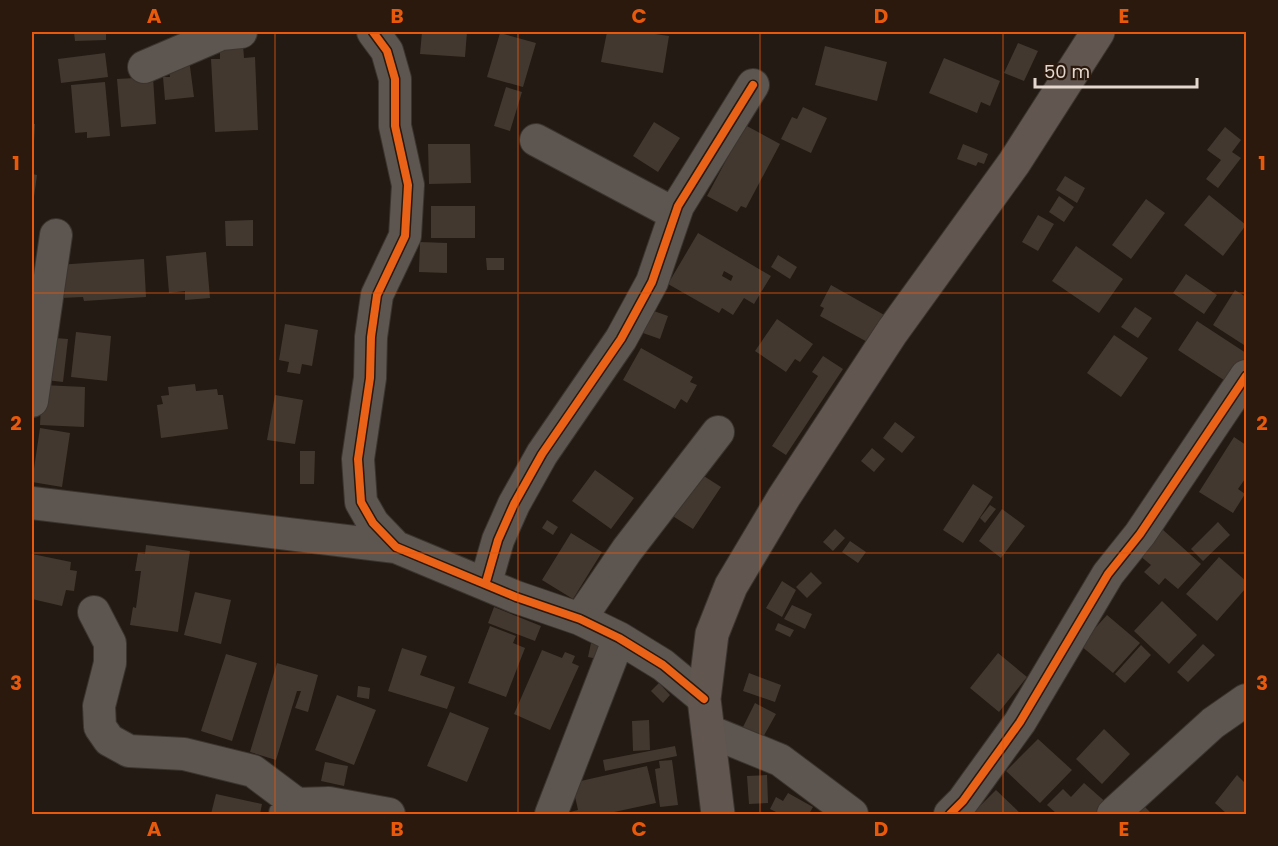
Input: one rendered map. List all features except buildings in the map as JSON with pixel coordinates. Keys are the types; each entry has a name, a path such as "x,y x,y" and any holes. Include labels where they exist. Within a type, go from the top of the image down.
{"main road":[{"path":"718,814 710,731 704,699 712,634 730,586 784,497 892,332 1014,163 1098,32"}],"street":[{"path":"144,67 221,34 241,32"},
{"path":"374,32 387,51 394,79 394,126 408,185 405,236 387,268 376,305 370,337 370,378 359,448 359,484 361,502 373,523 396,546"},
{"path":"486,582 498,540 514,504 543,454 621,339 651,282 675,214 753,85"},
{"path":"536,140 675,214"},
{"path":"32,401 56,235"},
{"path":"951,814 1020,722 1108,574 1140,534 1246,376"},
{"path":"580,619 627,550 718,432"},
{"path":"32,502 396,546 486,582 516,597 580,619 619,638 663,665 704,699"},
{"path":"94,612 110,642 110,663 99,706 100,727 109,740 129,751 184,754 253,771 291,809 329,803 389,814"},
{"path":"552,814 619,638"},
{"path":"1113,814 1214,723 1246,700"},
{"path":"710,731 780,760 852,814"}],"cycle path":[{"path":"373,32 387,51 395,79 395,126 408,185 405,236 377,295 371,337 370,378 358,459 361,502 373,523 396,547 516,597 580,619 619,638 663,665 704,699"},
{"path":"486,582 498,540 514,504 542,454 621,339 652,282 678,206 753,85"},
{"path":"950,814 963,801 1020,722 1108,574 1140,534 1246,376"}]}
